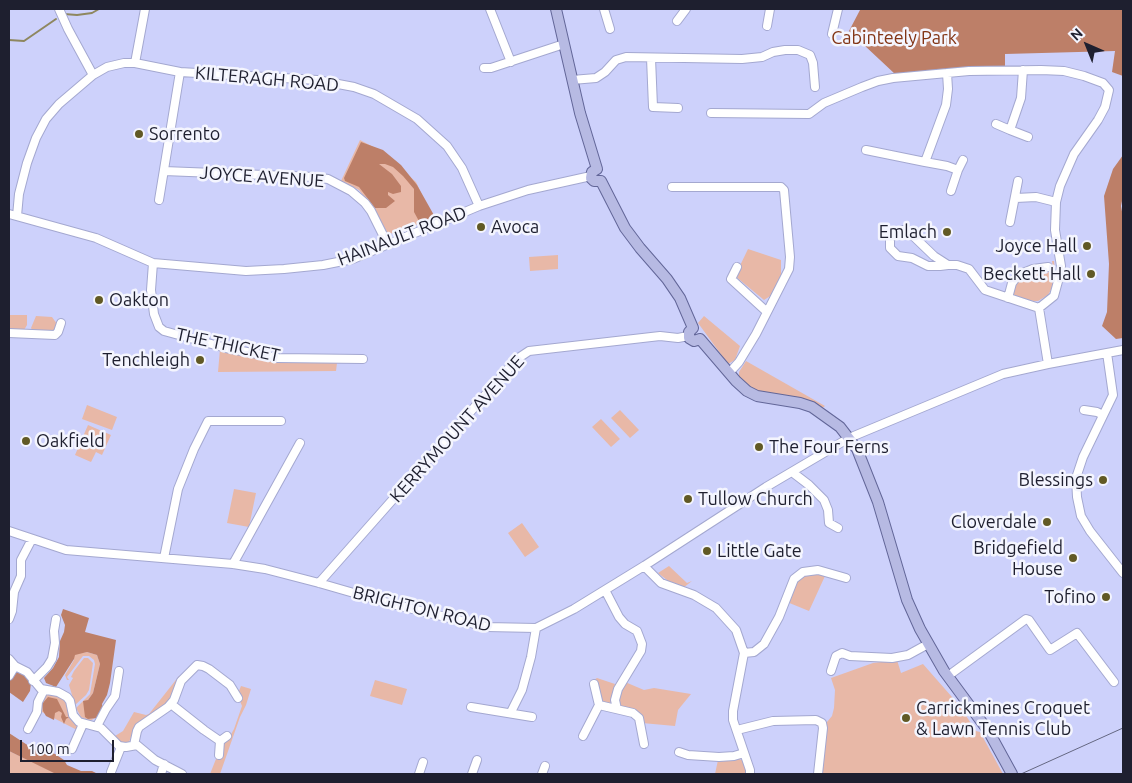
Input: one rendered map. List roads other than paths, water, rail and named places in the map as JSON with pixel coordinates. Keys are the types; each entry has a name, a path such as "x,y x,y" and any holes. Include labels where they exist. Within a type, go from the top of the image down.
{"main road":[{"path":"556,9 594,172 594,181 601,181 625,228 667,279 680,298 690,332 700,330 700,339 747,392 757,396 800,403 812,407 840,427 857,449 870,479 907,600 928,644 948,676 984,726 1012,774"}],"street":[{"path":"59,9 71,36 93,75"},
{"path":"136,63 145,9"},
{"path":"490,9 511,62"},
{"path":"604,9 610,29"},
{"path":"677,20 686,9"},
{"path":"767,26 770,9"},
{"path":"832,34 838,9"},
{"path":"484,68 511,62 564,44"},
{"path":"572,80 596,78 605,72 616,60 626,57 742,59 762,57 774,52 798,50 810,55 813,63 814,87"},
{"path":"651,58 653,107 678,108"},
{"name":"KILTERAGH ROAD","path":"17,216 19,194 27,163 42,125 59,104 93,75 112,65 124,63 136,63 180,72 316,80 354,87 374,94 416,119 447,146 462,168 479,206"},
{"path":"1010,130 1021,98 1023,70"},
{"path":"711,112 809,114 824,103 878,82 893,78 947,73 1041,70 1074,73 1103,83 1109,90 1107,101 1099,119 1081,143 1066,168 1056,202 1055,230 1061,266 1060,274 1054,296 1039,308"},
{"path":"159,200 180,72"},
{"path":"925,162 946,105 947,73"},
{"path":"996,124 1028,137"},
{"path":"866,150 947,166 958,170"},
{"path":"951,191 963,160"},
{"name":"JOYCE AVENUE","path":"164,171 328,179 351,191 365,203 388,245"},
{"name":"HAINAULT ROAD","path":"9,214 96,238 153,263 246,271 292,269 336,263 363,255 479,206 594,172"},
{"path":"1010,222 1018,181"},
{"path":"672,187 781,187 784,190 790,257 789,269 739,362 729,373"},
{"path":"1016,198 1036,197 1056,202"},
{"path":"948,264 934,256 908,231 896,232 890,239 890,248 898,256 912,258 928,266 948,264 969,269 986,290 1039,308"},
{"name":"THE THICKET","path":"153,263 151,290 154,314 159,327 164,331 226,348 278,358 363,359"},
{"path":"737,267 731,279 767,312"},
{"path":"1008,298 1012,283 1018,275 1033,268 1048,267"},
{"path":"1039,308 1048,364"},
{"path":"9,333 55,335 61,323"},
{"name":"KERRYMOUNT AVENUE","path":"320,582 517,359 527,352 544,348 660,336 678,338 690,332"},
{"name":"BRIGHTON ROAD","path":"9,531 66,550 233,564 265,569 320,582 392,604 487,627 536,628 574,609 833,446 849,438 1003,374 1123,350"},
{"path":"1107,352 1112,395 1078,471 1076,478 1077,498 1081,516 1090,531 1123,573"},
{"path":"1084,410 1103,415"},
{"path":"164,558 178,489 194,449 208,421 281,421"},
{"path":"233,564 300,444"},
{"path":"792,472 811,486 824,500 828,510 829,523 838,528"},
{"path":"9,618 12,611 10,600 21,576 21,560 32,539"},
{"path":"644,566 661,583 694,595 716,608 736,630 744,654 732,711 750,774"},
{"path":"744,654 754,652 764,644 779,617 794,579 803,572 818,570 846,578"},
{"path":"605,590 619,617 625,624 637,631 642,644 641,652 618,689 615,700 617,709"},
{"path":"33,681 52,659 56,618"},
{"path":"948,676 1026,619 1029,620 1050,650 1077,634 1114,682"},
{"path":"511,712 522,690 531,657 536,628"},
{"path":"831,671 836,656 842,653 857,657 892,658 908,655 928,644"},
{"path":"9,659 15,666 26,672 44,690 62,693 70,701 76,720 83,724 97,726 121,747"},
{"path":"134,744 139,727 171,704 181,681 197,665 209,669 230,685 238,698"},
{"path":"9,676 15,666"},
{"path":"97,726 116,696 120,671"},
{"path":"583,736 598,705 594,684"},
{"path":"28,729 37,712 38,702 44,690"},
{"path":"171,704 220,742"},
{"path":"471,707 484,705 532,718"},
{"path":"598,705 634,713 639,718 644,744"},
{"path":"736,730 774,720 816,720 822,723 818,774"},
{"path":"72,749 83,724"},
{"path":"218,755 220,742 227,736"},
{"path":"121,747 134,744"},
{"path":"134,744 155,760 182,774"},
{"path":"111,772 121,747"},
{"path":"679,752 688,755 719,757 744,753"},
{"path":"472,774 477,760"},
{"path":"419,774 423,762"},
{"path":"161,774 164,764"}],"waterway":[{"path":"64,14 92,13 99,9"},
{"path":"9,40 24,41 56,19"}],"tram line":[{"path":"1021,774 1123,728"}],"place":[{"name":"Sorrento","path":"139,134"},
{"name":"Avoca","path":"481,227"},
{"name":"Emlach","path":"947,232"},
{"name":"Joyce Hall","path":"1087,246"},
{"name":"Beckett Hall","path":"1091,274"},
{"name":"Oakton","path":"99,300"},
{"name":"Tenchleigh","path":"200,360"},
{"name":"Oakfield","path":"26,441"},
{"name":"The Four Ferns","path":"759,447"},
{"name":"Blessings","path":"1103,480"},
{"name":"Tullow Church","path":"688,499"},
{"name":"Cloverdale","path":"1047,522"},
{"name":"Little Gate","path":"707,551"},
{"name":"Bridgefield House","path":"1073,558"},
{"name":"Tofino","path":"1106,597"},
{"name":"Carrickmines Croquet & Lawn Tennis Club","path":"906,718"}],"park label":[{"name":"Cabinteely Park","path":"894,38"}]}
